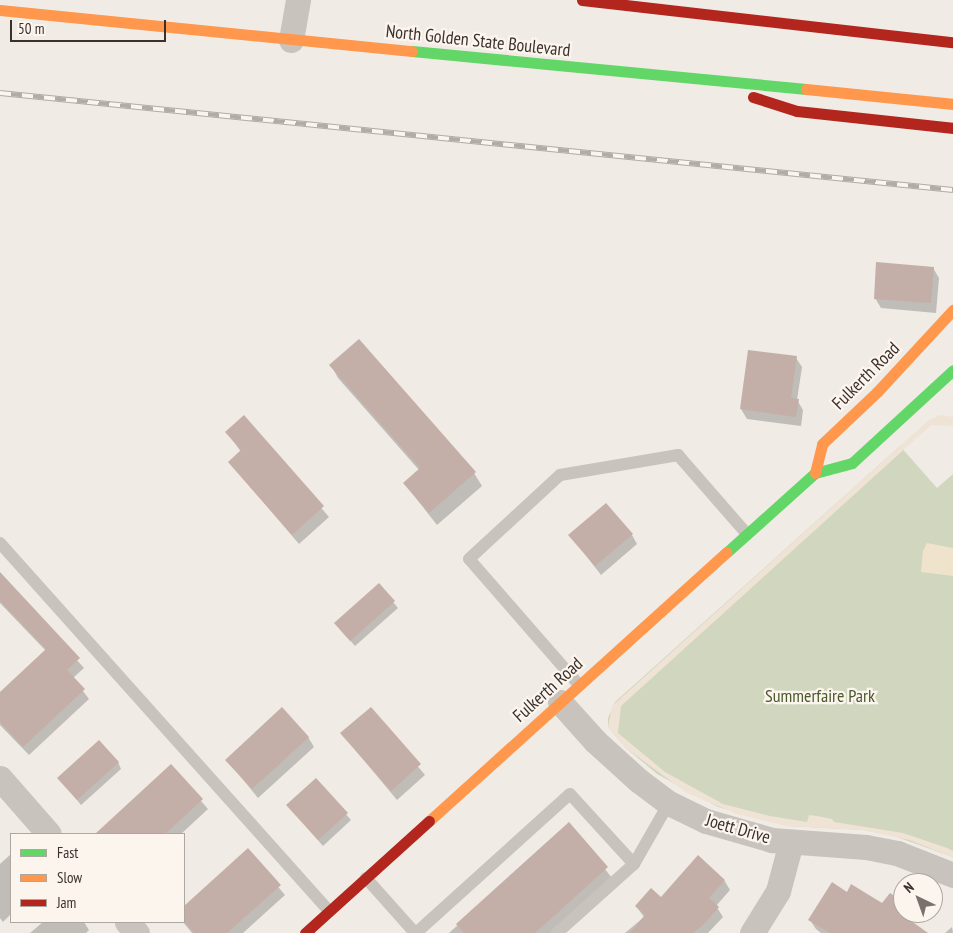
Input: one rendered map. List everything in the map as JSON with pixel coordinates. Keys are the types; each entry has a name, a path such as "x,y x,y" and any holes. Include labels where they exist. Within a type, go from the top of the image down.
{"main road":[{"path":"582,0 758,14 953,42"},
{"name":"North Golden State Boulevard","path":"0,10 953,104"},
{"path":"697,80 797,111 953,128"},
{"name":"Fulkerth Road","path":"815,473 822,444 877,392 953,310"},
{"name":"Fulkerth Road","path":"304,933 815,473 852,463 951,377"}],"street":[{"path":"292,40 298,0"},
{"name":"Joett Drive","path":"560,702 608,754 669,803 723,827 755,837 882,850 914,858 953,875"},
{"path":"0,778 48,833"},
{"path":"752,933 778,891 791,842"},
{"path":"128,923 137,933"}],"lane":[{"path":"579,685 469,559 560,475 678,455 747,534"},
{"path":"0,543 329,911"},
{"path":"366,878 416,933 570,794 634,864"},
{"path":"557,933 634,864 669,803"}],"green space":[{"name":"Summerfaire Park","path":"900,446 937,488 953,474 953,857 894,836 864,830 787,826 718,807 657,774 626,748 608,727 608,718 615,702"}],"sand":[{"path":"927,543 953,548 953,576 921,572 923,551"}],"shaded area":[{"path":"940,415 953,417 953,426 931,425 621,706 618,733 665,772 723,804 770,816 807,822 809,815 832,819 834,822 903,833 947,848 953,851 953,857 909,840 864,830 787,826 737,814 687,793 626,748 608,727 612,706 929,420"}],"building":[{"path":"876,262 934,267 931,303 874,299"},
{"path":"359,339 476,472 429,513 403,483 420,468 329,365"},
{"path":"748,350 797,356 791,398 799,399 796,417 740,409"},
{"path":"244,415 324,506 292,535 228,462 241,450 225,432"},
{"path":"606,503 633,534 595,566 568,535"},
{"path":"0,572 80,658 67,670 85,689 23,747 0,722 0,692 46,649 0,601"},
{"path":"379,583 395,601 350,641 334,623"},
{"path":"282,707 309,737 252,789 225,760"},
{"path":"371,707 421,764 391,791 340,733"},
{"path":"99,740 119,762 77,800 57,778"},
{"path":"171,764 203,799 166,833 96,833"},
{"path":"316,778 348,813 318,840 286,805"},
{"path":"569,822 608,867 535,933 464,933 456,924"},
{"path":"248,848 281,885 227,933 194,933 185,922 185,905"},
{"path":"698,855 725,880 709,898 719,907 693,933 630,933 645,915 635,906 651,888 661,897"},
{"path":"832,882 847,892 851,884 882,903 890,893 893,895 893,923 914,923 928,933 830,933 808,920"}],"railway":[{"path":"0,93 953,190"}],"traffic: fast":[{"path":"412,51 806,89"},
{"path":"727,552 815,473 852,463 953,370"}],"traffic: slow":[{"path":"0,10 412,51"},
{"path":"806,89 953,104"},
{"path":"815,473 822,444 877,392 953,310"},
{"path":"429,821 727,552"}],"traffic: jam":[{"path":"582,0 953,42"},
{"path":"753,97 797,111 953,128"},
{"path":"305,933 429,821"}]}
